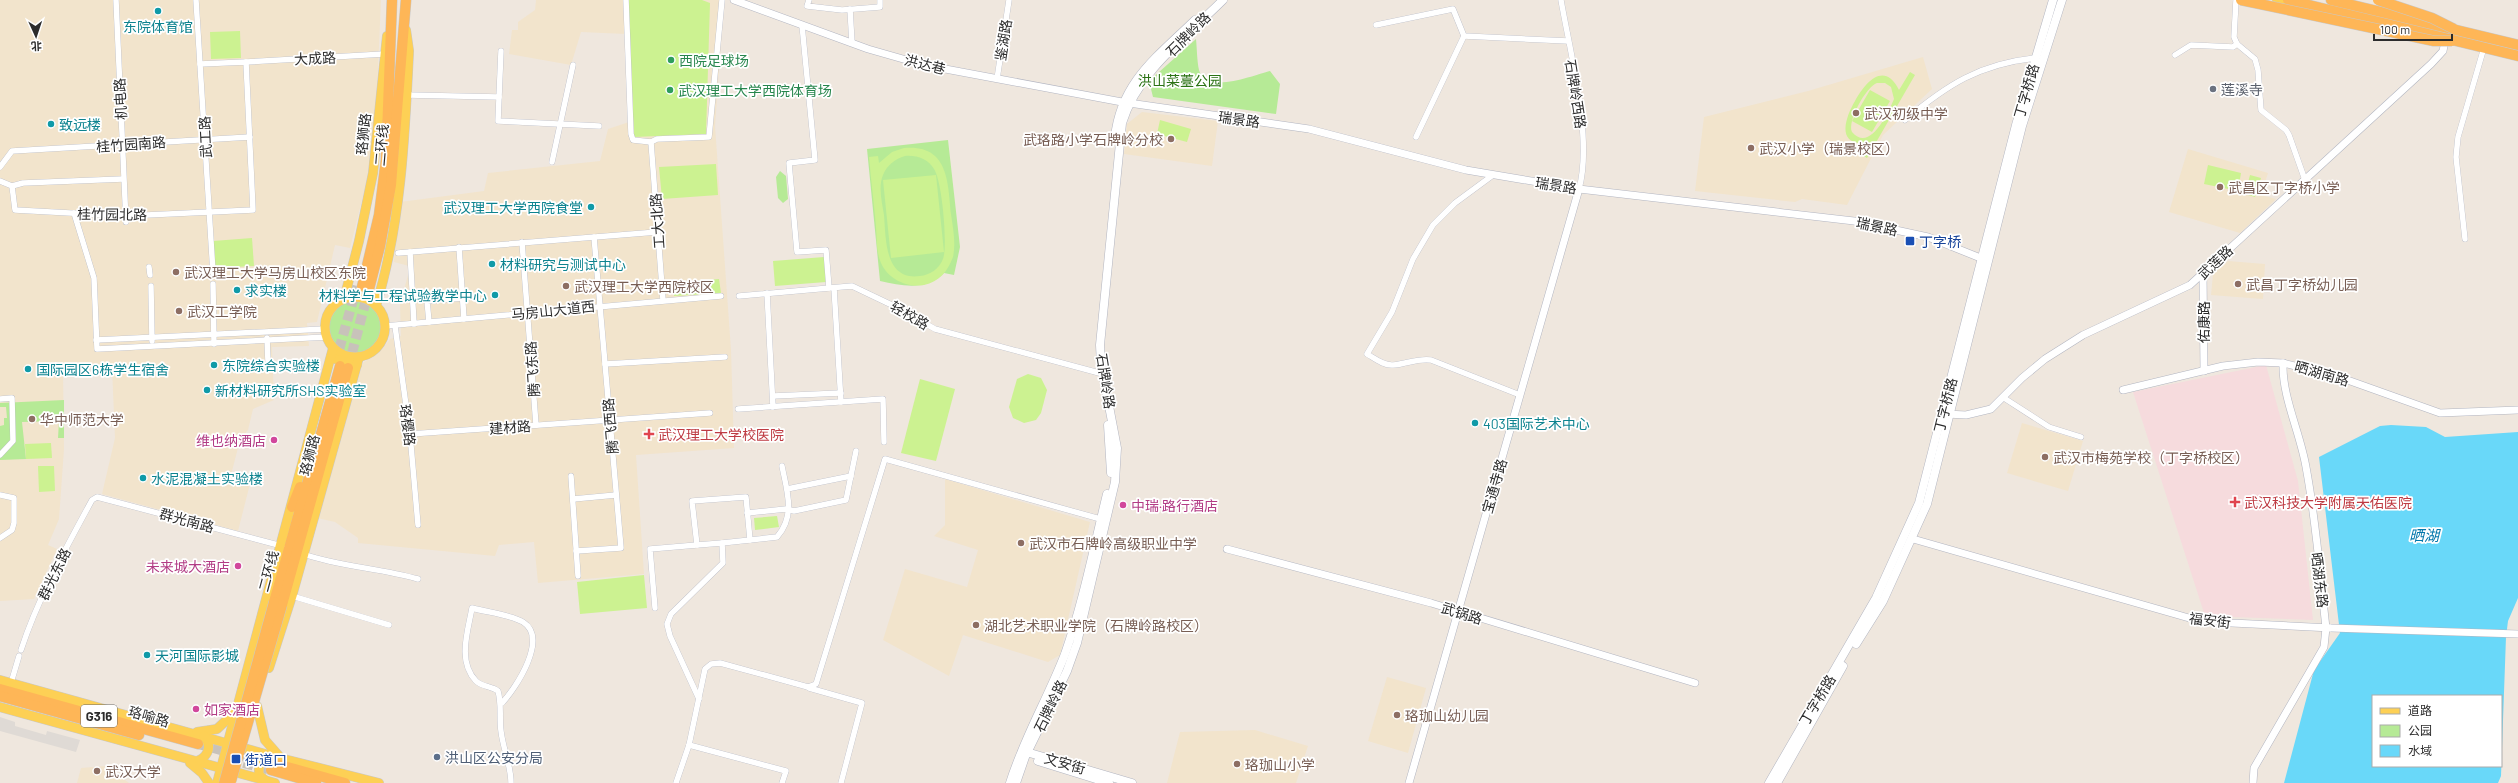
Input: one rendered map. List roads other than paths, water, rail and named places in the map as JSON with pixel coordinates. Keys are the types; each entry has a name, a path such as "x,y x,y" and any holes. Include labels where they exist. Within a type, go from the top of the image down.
{"highway":[{"name":"二环线","path":"357,287 384,186 392,0"},
{"name":"二环线","path":"357,287 380,246 391,185 406,0"},
{"path":"2241,0 2434,41 2449,41"},
{"path":"2288,0 2449,41 2518,56"},
{"path":"2331,0 2518,44"},
{"path":"2378,0 2432,18 2454,29"},
{"name":"二环线","path":"232,783 278,604 345,363"},
{"path":"292,507 345,363"},
{"name":"珞狮路","path":"301,552 345,363"},
{"name":"二环线","path":"224,783 278,604 301,552"},
{"name":"珞喻路","path":"0,689 200,744"},
{"name":"珞喻路","path":"0,696 200,744"},
{"path":"275,762 316,783"},
{"path":"275,762 345,783"}],"main road":[{"name":"石牌岭路","path":"1010,783 1023,754 1053,702 1075,648 1104,520 1115,482 1117,461 1115,432 1100,374 1100,345 1111,220 1120,139 1126,102 1136,78 1215,0"},
{"name":"石牌岭路","path":"1126,102 1146,76 1223,0"},
{"name":"丁字桥路","path":"1777,783 1883,601 1913,539 1927,504 1946,414 2016,125 2053,0"},
{"name":"丁字桥路","path":"1769,783 1854,638 1893,564 1920,503 1946,414 2022,126 2062,0"},
{"path":"2277,0 2449,41 2518,60"},
{"path":"2345,0 2518,44"},
{"name":"珞狮路","path":"344,299 357,287 356,255 373,172 384,54 391,15"},
{"path":"345,363 377,348 390,326 383,316 378,299 387,262 400,182 409,51 405,23"},
{"path":"357,287 378,299"},
{"path":"345,363 333,348 326,333 332,309 344,299 378,299"},
{"path":"333,348 345,355 345,363"},
{"path":"218,783 292,507"},
{"name":"珞狮路","path":"232,783 292,596 301,552"},
{"path":"0,680 191,733 217,729 225,724 238,708"},
{"path":"256,706 265,740 275,762"},
{"path":"0,707 236,774 275,783"},
{"path":"191,733 200,744"},
{"path":"200,744 228,743 244,747 275,762"},
{"path":"190,761 207,754 208,744 200,744"},
{"name":"石牌岭路","path":"1016,783 1023,754"},
{"name":"文安街","path":"1023,754 1109,783"},
{"name":"文安街","path":"1023,754 1132,783"},
{"path":"265,780 258,775 259,765 265,758 275,762 380,783"},
{"path":"190,761 202,773 208,783"}],"street":[{"name":"机电路","path":"116,0 126,222"},
{"name":"武工路","path":"196,0 212,274"},
{"path":"626,0 631,134 633,140 651,142 658,139 709,137 722,0"},
{"name":"洪达巷","path":"734,0 852,43 924,65 1126,102"},
{"path":"810,0 807,6 850,9 880,7 880,0"},
{"name":"鉴湖路","path":"997,79 1009,0"},
{"name":"石牌岭西路","path":"1561,0 1581,120 1584,171 1579,189"},
{"path":"2236,0 2234,37 2237,44 2254,59 2258,70 2261,110 2290,135 2304,180"},
{"path":"850,9 852,43"},
{"path":"1376,25 1453,9 1464,36 1416,137"},
{"path":"802,24 815,160 789,163 797,252 826,250 832,288 841,402"},
{"path":"1464,36 1568,41"},
{"name":"武莲路","path":"1946,414 1966,415 1991,409 2004,398 2022,378 2071,342 2190,285 2360,127 2431,64 2443,51 2449,41"},
{"path":"2175,55 2191,45 2233,47 2237,44"},
{"path":"501,51 498,121 599,126"},
{"path":"2465,239 2456,157 2458,137 2483,51"},
{"name":"大成路","path":"200,64 384,54"},
{"path":"1905,120 1952,83 2018,60 2035,58"},
{"path":"246,62 250,137"},
{"path":"552,162 573,65"},
{"path":"407,95 499,97"},
{"name":"瑞景路","path":"1126,102 1309,129 1466,170 1579,189 1854,221 1928,237 1983,259"},
{"name":"桂竹园南路","path":"0,167 12,152 250,137"},
{"name":"桂竹园北路","path":"12,186 15,210 125,216 253,210 250,137"},
{"name":"工大北路","path":"651,142 663,300"},
{"path":"1493,174 1454,203 1432,225 1413,258 1392,312 1367,354 1392,366 1420,359 1431,360 1520,395"},
{"path":"0,181 12,186 23,183 123,179"},
{"name":"宝通寺路","path":"1409,783 1579,189"},
{"path":"74,213 94,278 96,349 267,341 326,333"},
{"path":"398,253 657,232"},
{"name":"腾飞西路","path":"576,551 621,548 594,236"},
{"name":"腾飞东路","path":"522,242 536,425"},
{"path":"460,247 464,319"},
{"path":"410,252 414,324"},
{"path":"149,267 150,275"},
{"name":"佑康路","path":"2203,272 2204,371"},
{"path":"213,284 214,344"},
{"path":"150,286 152,346"},
{"name":"轻校路","path":"739,296 852,286 896,306 935,329 1100,374"},
{"path":"767,293 773,407"},
{"path":"412,294 422,294 428,301 429,322"},
{"name":"马房山大道西","path":"390,326 600,305 721,296"},
{"path":"428,301 463,298"},
{"name":"珞樱路","path":"390,326 410,434 418,525"},
{"path":"96,340 267,333 326,333"},
{"path":"267,333 268,362"},
{"path":"605,364 725,357"},
{"name":"晒湖南路","path":"2123,390 2204,371 2258,362 2283,363 2339,377 2440,413 2518,410"},
{"name":"晒湖东路","path":"2253,783 2254,768 2324,647 2329,628 2306,467 2299,433 2282,379 2283,363"},
{"path":"773,396 841,393"},
{"path":"0,399 12,398 13,441 0,455"},
{"path":"2004,398 2049,427 2081,437"},
{"path":"738,409 883,399 884,442"},
{"name":"建材路","path":"410,434 536,425 610,422 710,413"},
{"path":"748,513 794,511 846,500 856,451"},
{"path":"808,687 816,684 818,681 885,459 1104,520"},
{"path":"655,608 650,549 777,537 787,524 790,510 782,466"},
{"path":"571,476 578,576"},
{"path":"787,489 851,476"},
{"path":"573,498 616,494"},
{"path":"0,496 14,498 14,520 12,530 0,538"},
{"name":"群光南路","path":"92,500 102,497 282,546"},
{"path":"697,545 692,501 746,497 750,540"},
{"name":"群光东路","path":"21,650 45,592 92,500"},
{"name":"福安街","path":"1913,539 2189,618 2232,623 2329,628 2518,634"},
{"path":"699,699 670,636 667,624 671,614 723,563 722,543"},
{"name":"武锅路","path":"1227,549 1458,611 1695,683"},
{"path":"301,552 329,563 399,573 418,579"},
{"path":"292,596 389,625"},
{"path":"502,703 498,691 476,680 466,660 466,635 472,608 522,621 530,627 532,637 527,666 517,686 502,703 499,715 511,783"},
{"path":"12,684 19,656"},
{"path":"678,783 689,745 705,669 716,663 862,703 841,783"},
{"path":"689,745 786,770 782,783"}],"water":[{"name":"晒湖","path":"2391,425 2426,427 2445,437 2518,432 2518,598 2508,621 2506,637 2502,748 2502,695 2372,695 2372,767 2501,767 2501,776 2498,783 2284,783 2314,670 2340,633 2319,457 2380,426"}],"tunnel":[{"path":"335,364 357,286"},
{"path":"348,368 369,289"},
{"path":"198,744 271,763"},
{"path":"229,759 271,770"}],"place":[{"name":"东院体育馆","path":"158,11"},
{"name":"西院足球场","path":"671,60"},
{"name":"莲溪寺","path":"2213,89"},
{"name":"武汉理工大学西院体育场","path":"670,90"},
{"name":"武汉初级中学","path":"1856,113"},
{"name":"致远楼","path":"51,124"},
{"name":"武珞路小学石牌岭分校","path":"1171,139"},
{"name":"武汉小学（瑞景校区）","path":"1751,148"},
{"name":"武昌区丁字桥小学","path":"2220,187"},
{"name":"武汉理工大学西院食堂","path":"591,207"},
{"name":"丁字桥","path":"1910,241"},
{"name":"材料研究与测试中心","path":"492,264"},
{"name":"武汉理工大学马房山校区东院","path":"176,272"},
{"name":"武昌丁字桥幼儿园","path":"2238,284"},
{"name":"武汉理工大学西院校区","path":"566,286"},
{"name":"求实楼","path":"237,290"},
{"name":"材料学与工程试验教学中心","path":"495,295"},
{"name":"武汉工学院","path":"179,311"},
{"name":"东院综合实验楼","path":"214,365"},
{"name":"国际园区6栋学生宿舍","path":"28,369"},
{"name":"新材料研究所SHS实验室","path":"207,390"},
{"name":"华中师范大学","path":"32,419"},
{"name":"403国际艺术中心","path":"1475,423"},
{"name":"武汉理工大学校医院","path":"649,434"},
{"name":"维也纳酒店","path":"274,440"},
{"name":"武汉市梅苑学校（丁字桥校区）","path":"2045,457"},
{"name":"水泥混凝土实验楼","path":"143,478"},
{"name":"武汉科技大学附属天佑医院","path":"2235,502"},
{"name":"中瑞·路行酒店","path":"1123,505"},
{"name":"武汉市石牌岭高级职业中学","path":"1021,543"},
{"name":"未来城大酒店","path":"238,566"},
{"name":"湖北艺术职业学院（石牌岭路校区）","path":"976,625"},
{"name":"天河国际影城","path":"147,655"},
{"name":"如家酒店","path":"196,709"},
{"name":"珞珈山幼儿园","path":"1397,715"},
{"name":"洪山区公安分局","path":"437,757"},
{"name":"街道口","path":"236,759"},
{"name":"珞珈山小学","path":"1237,764"},
{"name":"武汉大学","path":"97,771"}],"park label":[{"name":"洪山菜薹公园","path":"1180,80"}]}
